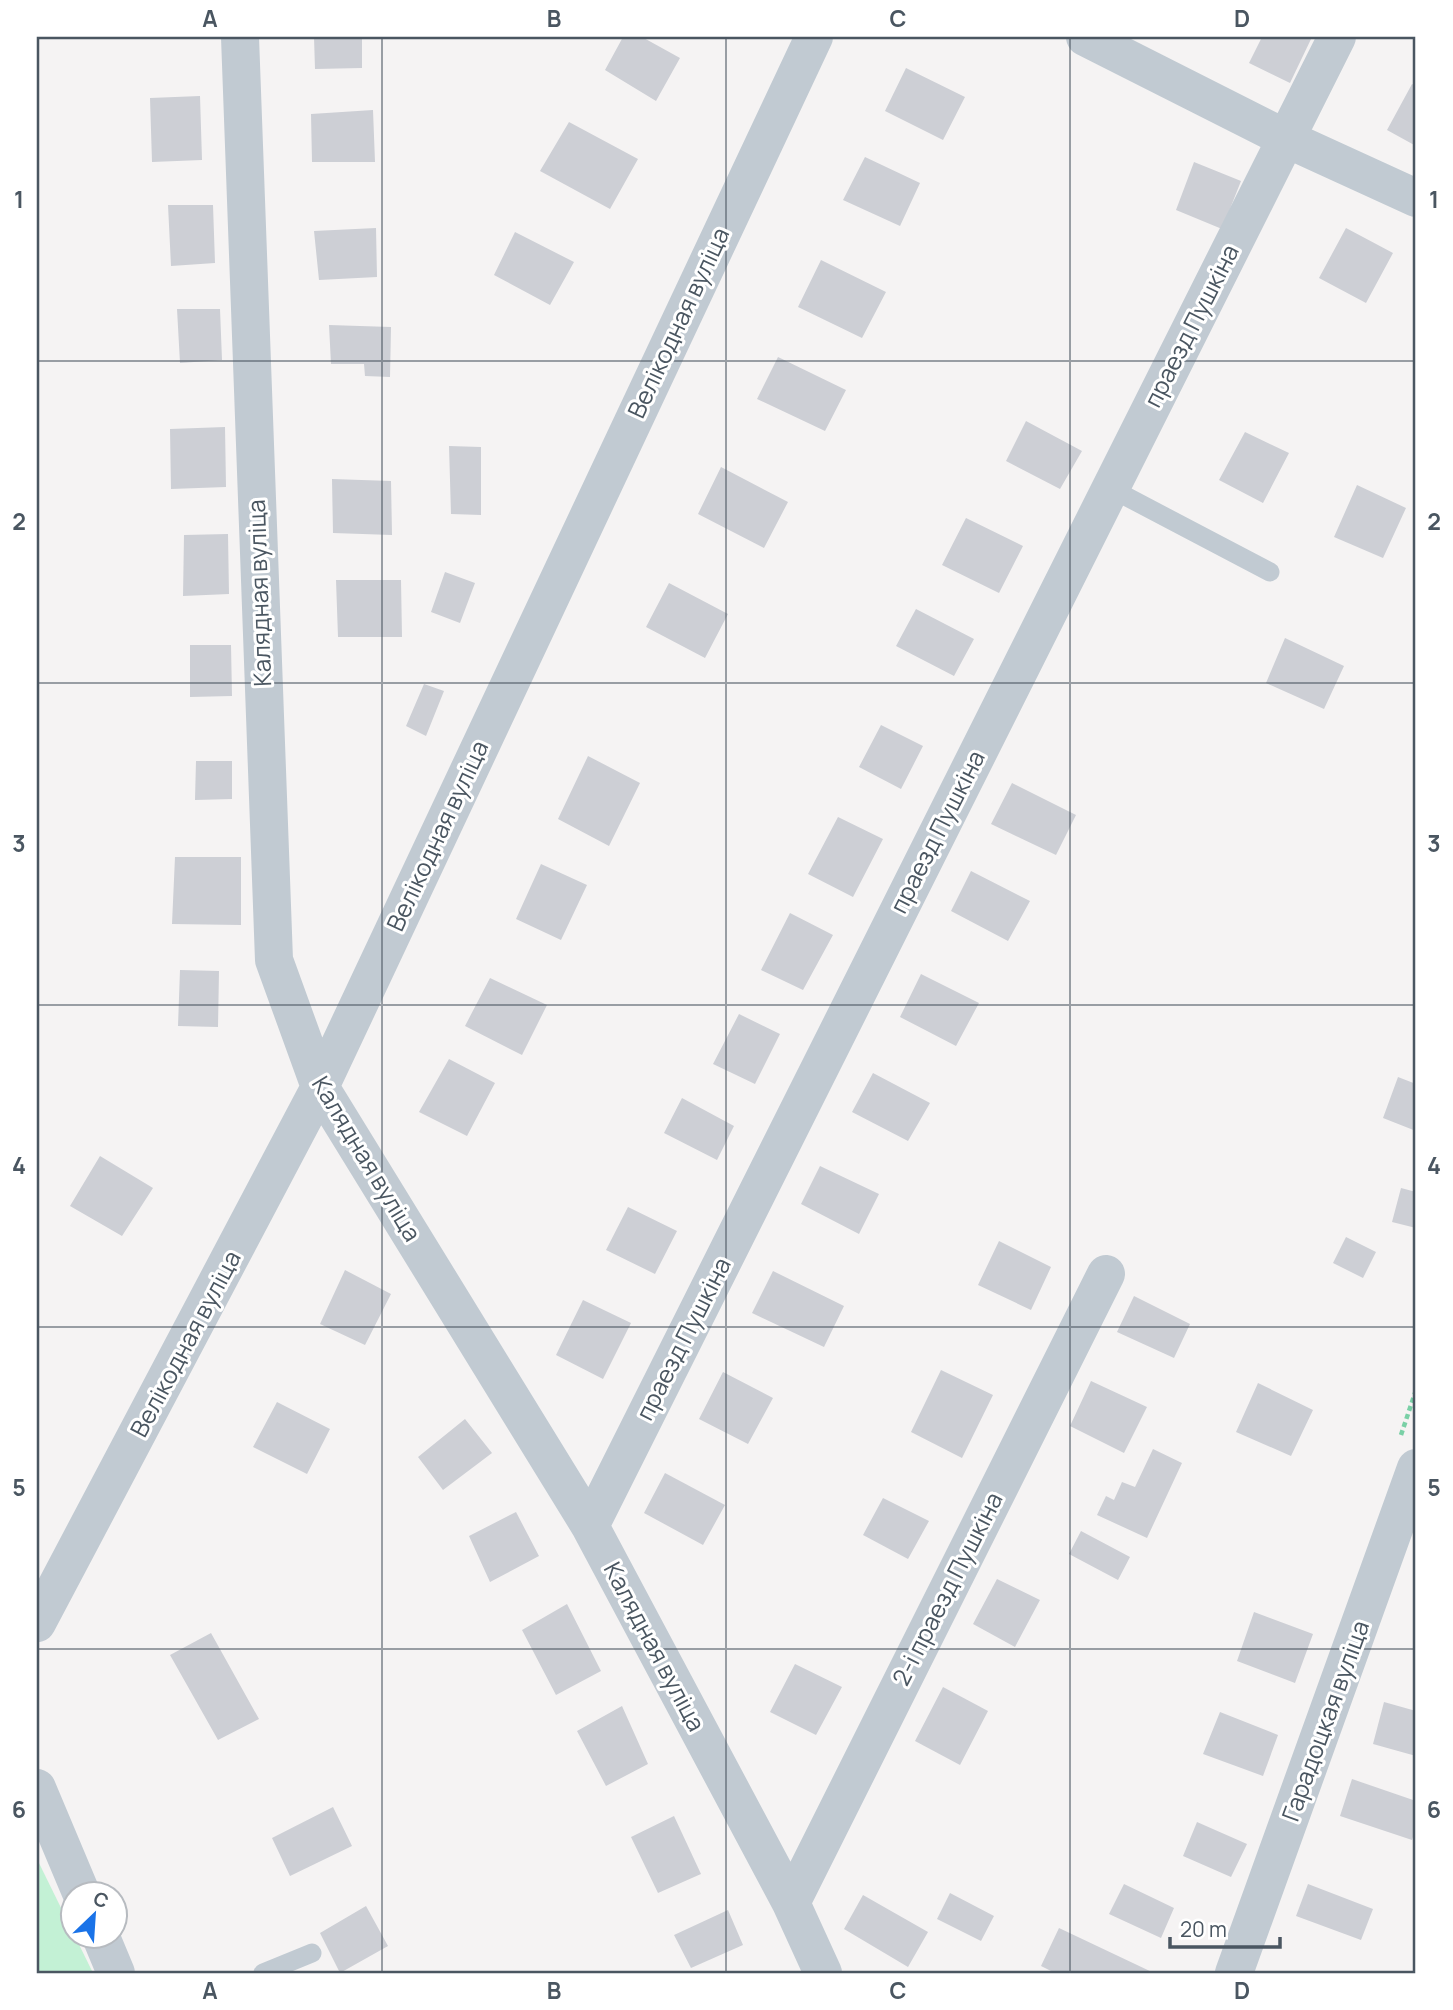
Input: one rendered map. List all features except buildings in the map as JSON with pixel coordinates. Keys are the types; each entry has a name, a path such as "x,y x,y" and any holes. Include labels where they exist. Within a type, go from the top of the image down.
{"street":[{"name":"Калядная вуліца","path":"240,37 274,960 320,1087 590,1526 791,1903 823,1973"},
{"name":"Велікодная вуліца","path":"37,1623 320,1087 814,37"},
{"path":"1085,37 1287,139 1416,198"},
{"name":"праезд Пушкіна","path":"590,1526 1337,37"},
{"name":"2-і праезд Пушкіна","path":"791,1903 1106,1274"},
{"name":"Гарадоцкая вуліца","path":"1234,1973 1416,1468"},
{"path":"37,1788 76,1881"},
{"path":"107,1951 116,1973"}],"lane":[{"path":"1110,488 1270,572"},
{"path":"263,1973 312,1953"}],"green space":[{"path":"37,1859 60,1906 60,1951 82,1951 93,1973 37,1973"}]}
